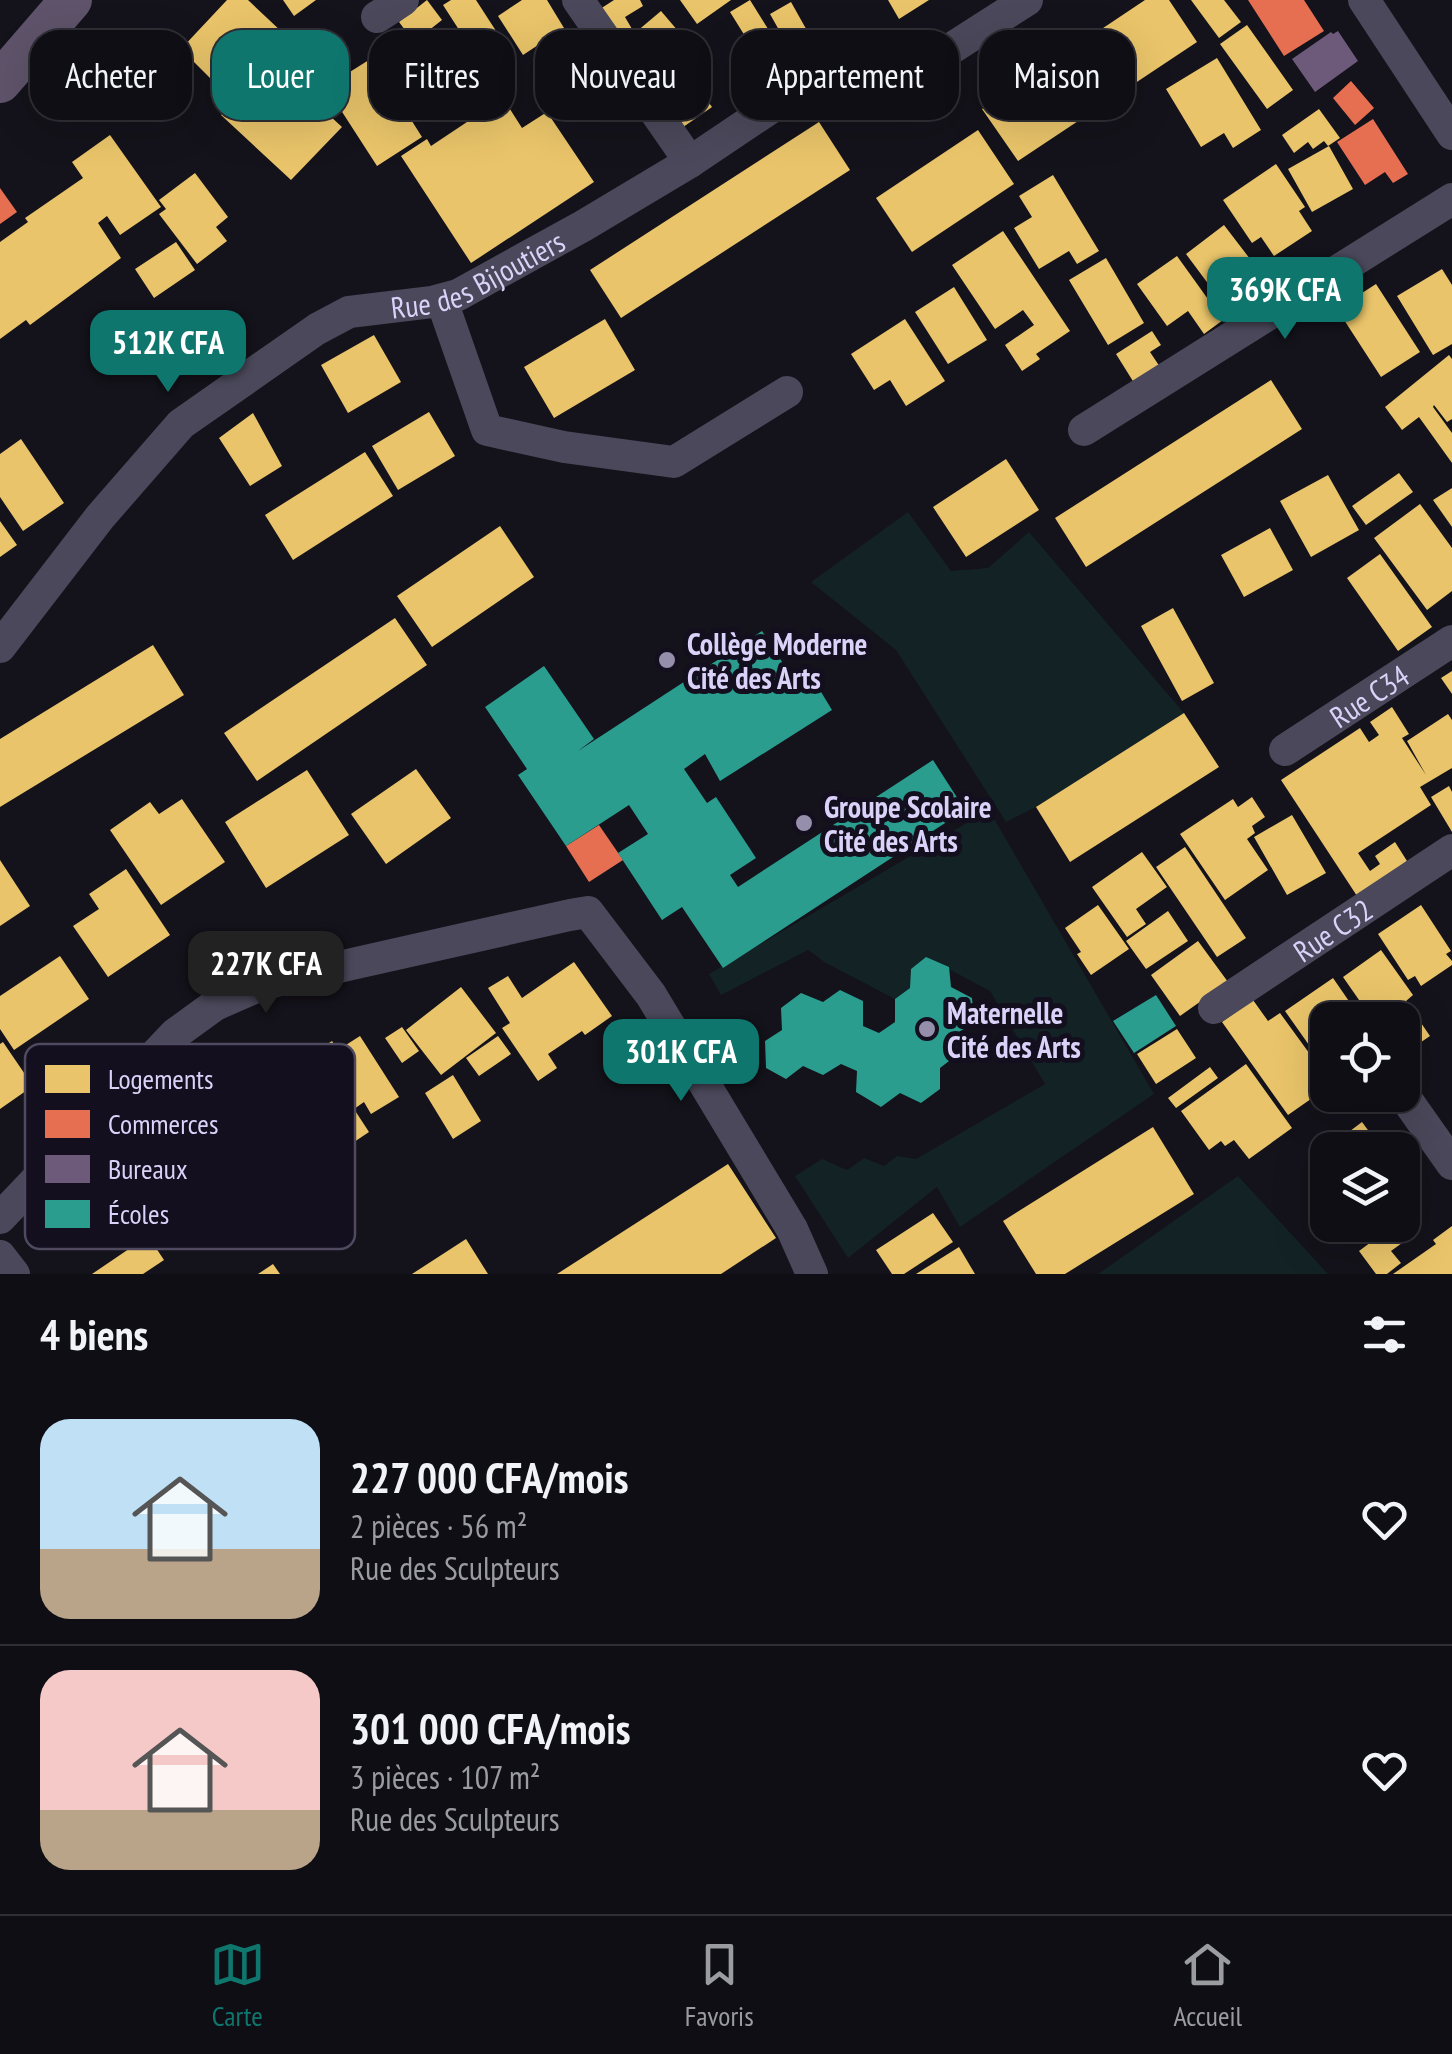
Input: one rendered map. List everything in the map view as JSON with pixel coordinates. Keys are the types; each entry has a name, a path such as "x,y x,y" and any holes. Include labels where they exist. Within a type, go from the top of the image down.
{"main road":[{"path":"2,63 32,0"},
{"path":"2,63 71,0"}],"street":[{"path":"578,0 690,162"},
{"name":"Rue des Bijoutiers","path":"0,647 100,517 181,424 334,318 349,312 442,301 458,295 690,162 827,70 922,62 1027,0"},
{"path":"1364,0 1452,134"},
{"path":"1084,430 1452,199"},
{"path":"442,301 488,430 564,447 674,462 787,392"},
{"name":"Rue C34","path":"1285,750 1452,642"},
{"name":"Rue C32","path":"1214,1008 1452,850"},
{"path":"165,1044 215,1005 263,984 588,912 651,995 774,1197 810,1271"},
{"path":"1415,1112 1452,1164"},
{"path":"0,1218 25,1192"},
{"path":"0,1256 14,1274"}],"shaded area":[{"path":"908,512 951,571 988,568 1029,532 1184,713 1006,822 896,650 811,582"},
{"path":"989,810 1154,1094 960,1227 937,1187 848,1258 795,1176 822,1159 847,1170 864,1158 884,1166 897,1156 916,1159 1045,1084 990,991 926,957 911,969 910,988 895,999 808,950 721,995 709,974"},
{"path":"1238,1176 1328,1274 1098,1274"}],"building: Logements":[{"path":"227,0 248,0 280,30 212,30 212,80 192,60 192,37"},
{"path":"283,0 316,0 294,16"},
{"path":"427,0 442,20 429,30 405,30 399,22"},
{"path":"451,0 476,0 495,30 459,30 443,5"},
{"path":"522,0 547,0 564,28 535,30 535,47 523,55 515,43 515,30 507,30 498,16"},
{"path":"614,0 640,0 643,6 625,17 631,30 609,30 597,11"},
{"path":"680,0 731,0 697,24"},
{"path":"750,0 769,30 741,30 730,12"},
{"path":"888,0 929,0 899,19"},
{"path":"1145,0 1169,0 1197,42 1135,83 1135,30 1100,30"},
{"path":"1191,0 1224,0 1241,22 1219,38"},
{"path":"791,2 807,30 779,30 770,14"},
{"path":"661,11 677,30 638,30"},
{"path":"1247,25 1293,90 1267,109 1220,44"},
{"path":"1217,58 1261,130 1233,148 1224,133 1201,147 1166,89"},
{"path":"369,60 369,120 411,120 422,137 377,166 347,120 349,72"},
{"path":"1319,109 1340,138 1328,146 1324,141 1313,149 1308,142 1294,153 1282,135"},
{"path":"515,117 522,128 535,120 552,120 594,182 471,263 401,156 427,139 431,146 470,120 515,120"},
{"path":"226,120 334,120 342,127 291,180"},
{"path":"667,120 693,120 676,132"},
{"path":"990,120 1080,120 1018,161"},
{"path":"819,122 850,170 621,318 590,270"},
{"path":"978,130 1014,184 912,252 876,198"},
{"path":"110,135 161,207 120,235 107,216 98,223 121,258 30,325 26,320 0,339 0,242 28,222 25,218 83,178 72,162"},
{"path":"1329,146 1353,189 1312,212 1288,169"},
{"path":"1276,164 1305,207 1299,211 1312,231 1274,256 1261,237 1252,243 1223,200"},
{"path":"195,173 228,217 216,227 227,241 197,264 159,214 166,209 159,200"},
{"path":"1053,175 1099,251 1077,264 1069,251 1039,269 1014,228 1032,217 1019,196"},
{"path":"1224,225 1270,285 1238,310 1224,292 1218,297 1186,254"},
{"path":"1003,231 1070,331 1036,354 1040,359 1022,371 1005,345 1034,325 1023,310 995,329 952,265"},
{"path":"176,242 195,270 154,298 135,269"},
{"path":"1177,256 1223,320 1204,334 1188,311 1167,326 1137,284"},
{"path":"1106,258 1144,323 1108,345 1069,280"},
{"path":"1442,269 1452,285 1452,344 1433,355 1397,296"},
{"path":"1376,284 1420,352 1381,377 1337,309"},
{"path":"954,287 987,340 948,364 915,312"},
{"path":"605,319 635,370 554,418 524,367"},
{"path":"905,319 945,381 906,406 890,380 874,390 851,354"},
{"path":"1152,331 1161,345 1150,352 1162,370 1136,386 1116,354"},
{"path":"374,335 401,382 348,413 321,365"},
{"path":"1449,355 1452,419 1447,422 1433,407 1452,433 1452,463 1419,417 1402,430 1385,407"},
{"path":"1271,380 1302,429 1086,567 1055,518"},
{"path":"429,412 455,456 398,490 372,446"},
{"path":"253,413 282,466 250,486 219,438"},
{"path":"21,439 64,503 23,531 0,497 0,454"},
{"path":"365,452 393,496 293,560 265,515"},
{"path":"1006,459 1039,510 966,557 933,507"},
{"path":"1399,473 1413,492 1366,525 1352,506"},
{"path":"1328,475 1359,530 1311,557 1280,501"},
{"path":"1452,488 1452,527 1433,500"},
{"path":"1420,504 1452,548 1452,591 1427,610 1374,538"},
{"path":"0,521 17,545 0,557"},
{"path":"500,526 534,577 432,647 397,596"},
{"path":"1270,528 1293,570 1244,597 1221,555"},
{"path":"1380,554 1432,627 1398,651 1347,578"},
{"path":"1173,608 1214,683 1182,701 1141,626"},
{"path":"395,618 427,665 257,781 224,733"},
{"path":"153,645 184,695 0,807 0,739"},
{"path":"1452,671 1452,694 1441,678"},
{"path":"1392,707 1409,734 1402,738 1426,775 1407,741 1448,714 1452,720 1452,768 1420,787 1431,805 1358,853 1370,871 1380,864 1375,856 1395,842 1407,861 1359,899 1281,780 1360,728 1369,742 1379,735 1370,722"},
{"path":"1184,713 1219,767 1070,862 1036,807"},
{"path":"416,769 451,818 386,864 351,814"},
{"path":"307,770 349,835 266,888 225,822"},
{"path":"1449,786 1452,792 1452,832 1431,797"},
{"path":"1252,797 1265,817 1252,826 1255,833 1247,839 1268,870 1225,900 1180,834 1233,799 1238,807"},
{"path":"182,799 225,862 161,905 110,830 150,802 159,814"},
{"path":"1292,815 1326,873 1287,895 1254,837"},
{"path":"1185,847 1246,938 1217,957 1156,867"},
{"path":"1142,852 1167,887 1136,909 1146,924 1127,937 1092,887"},
{"path":"0,860 30,906 0,926"},
{"path":"126,869 170,935 108,977 73,926 99,909 89,894"},
{"path":"1098,905 1129,949 1091,975 1065,928"},
{"path":"1421,905 1451,951 1446,954 1452,965 1421,986 1415,976 1408,980 1378,934"},
{"path":"1168,911 1188,941 1146,969 1126,941"},
{"path":"1198,941 1228,982 1180,1016 1151,975"},
{"path":"1381,950 1413,995 1407,1002 1360,1002 1343,977"},
{"path":"60,956 89,999 14,1050 0,1029 0,996"},
{"path":"574,962 612,1016 548,1054 557,1068 538,1081 502,1028 510,1023 488,988 508,976 522,998"},
{"path":"1333,978 1350,1002 1310,1002 1310,1046 1285,1011"},
{"path":"461,987 496,1033 441,1075 406,1030"},
{"path":"1253,1000 1268,1021 1280,1013 1310,1054 1310,1100 1288,1115 1222,1022"},
{"path":"1420,1021 1430,1036 1420,1043"},
{"path":"402,1027 419,1051 402,1063 385,1038"},
{"path":"1177,1029 1196,1058 1156,1084 1137,1054"},
{"path":"360,1036 399,1097 371,1114 364,1102 355,1108 355,1044 347,1044"},
{"path":"498,1036 511,1054 479,1076 466,1058"},
{"path":"3,1042 25,1074 25,1092 0,1109"},
{"path":"1246,1064 1292,1128 1249,1159 1234,1140 1225,1146 1221,1141 1209,1150 1181,1111"},
{"path":"1210,1067 1218,1078 1176,1108 1168,1098"},
{"path":"453,1075 481,1121 453,1139 425,1093"},
{"path":"355,1111 369,1132 355,1141"},
{"path":"1362,1122 1369,1132 1349,1132"},
{"path":"1153,1127 1194,1194 1065,1274 1036,1274 1003,1221"},
{"path":"728,1164 776,1238 721,1274 557,1274"},
{"path":"933,1213 953,1242 904,1274 892,1274 876,1250"},
{"path":"1452,1226 1452,1274 1393,1274 1436,1244 1433,1240"},
{"path":"466,1239 488,1274 412,1274"},
{"path":"1371,1242 1402,1243 1391,1251 1401,1263 1387,1274 1376,1274 1359,1251"},
{"path":"959,1247 975,1274 916,1274"},
{"path":"129,1249 157,1249 164,1260 143,1274 92,1274"},
{"path":"273,1264 280,1274 258,1274"}],"building: Commerces":[{"path":"1248,0 1304,0 1324,31 1284,56"},
{"path":"1351,81 1374,108 1355,125 1333,98"},
{"path":"1373,119 1408,174 1393,183 1385,172 1365,185 1337,142"},
{"path":"0,188 17,212 0,224"},
{"path":"599,825 623,860 589,882 566,846"}],"building: Bureaux":[{"path":"1338,31 1358,61 1315,92 1292,59"}],"building: Écoles":[{"path":"762,631 801,691 815,682 832,710 720,781 705,754 684,769 707,803 716,797 756,858 730,875 738,887 933,760 965,810 723,968 682,907 662,920 618,853 648,834 629,805 566,846 518,775 527,769 485,707 544,666 594,739 578,751"},
{"path":"926,957 949,967 951,987 972,998 974,1022 956,1034 957,1055 940,1068 940,1089 921,1103 900,1093 881,1107 856,1092 857,1071 841,1064 823,1075 803,1066 786,1079 766,1068 765,1041 782,1030 781,1008 801,993 823,1002 840,990 863,1001 863,1026 879,1033 895,1022 895,999 910,988 911,969"},
{"path":"1156,995 1176,1026 1134,1053 1113,1021"}],"place":[{"name":"Collège Moderne Cité des Arts","path":"667,660"},
{"name":"Groupe Scolaire Cité des Arts","path":"804,823"},
{"name":"Maternelle Cité des Arts","path":"927,1029"}]}
